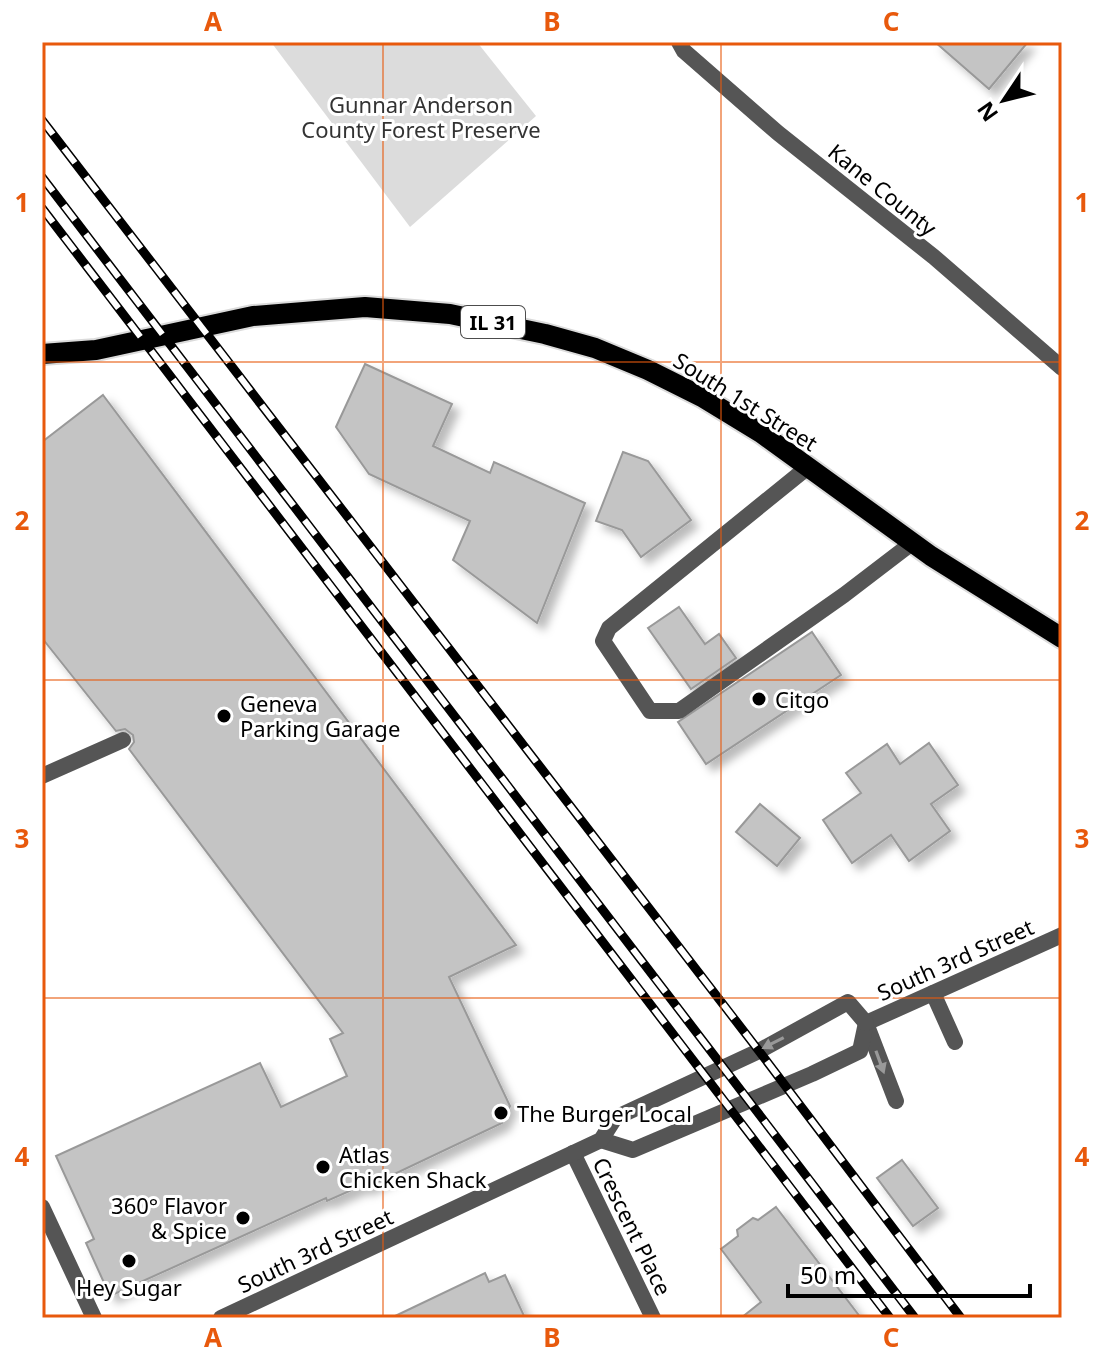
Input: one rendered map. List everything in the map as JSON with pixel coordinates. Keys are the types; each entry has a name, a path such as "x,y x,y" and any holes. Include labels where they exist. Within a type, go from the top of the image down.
{"main road":[{"name":"South 1st Street","path":"42,354 96,350 253,316 365,307 450,314 545,334 595,348 702,397 761,433 931,556 1062,638"}],"street":[{"name":"Kane County","path":"679,42 684,51 778,133 934,257 1062,368"},
{"path":"808,467 609,628 603,641 650,711 679,711 844,595 912,543"},
{"path":"42,776 123,740"},
{"name":"South 3rd Street","path":"866,1023 1062,935"},
{"path":"933,993 955,1042"},
{"name":"South 3rd Street","path":"221,1318 601,1140 615,1118 759,1051 848,1002 866,1023"},
{"path":"866,1023 896,1101"},
{"name":"South 3rd Street","path":"601,1140 633,1150 812,1074 860,1051 866,1023"},
{"name":"Crescent Place","path":"573,1153 653,1318"},
{"path":"42,1207 94,1318"}],"green space":[{"name":"Gunnar Anderson County Forest Preserve","path":"271,42 477,42 536,116 410,227"}],"building":[{"path":"935,42 1028,42 989,89"},
{"path":"365,364 452,404 433,446 490,473 494,462 585,503 537,623 453,560 470,521 369,474 336,427"},
{"name":"Geneva Parking Garage","path":"103,395 516,945 449,977 510,1106 502,1123 365,1188 363,1185 327,1201 326,1198 110,1296 86,1243 94,1239 56,1156 260,1063 281,1107 347,1076 330,1039 343,1033 129,749 134,742 133,735 125,729 116,731 42,638 42,442"},
{"path":"623,452 648,461 691,520 641,557 622,530 596,521"},
{"path":"679,607 705,644 719,634 736,658 691,689 648,628"},
{"name":"Citgo","path":"812,632 841,675 706,764 678,722"},
{"path":"929,743 958,785 931,804 950,831 909,861 891,835 852,863 823,820 861,793 846,773 887,744 900,764"},
{"path":"760,804 800,838 777,866 736,832"},
{"path":"902,1160 938,1208 913,1226 877,1178"},
{"path":"776,1207 861,1318 741,1318 761,1302 721,1249 738,1236 737,1230"},
{"path":"485,1273 489,1282 505,1275 525,1318 391,1318"}],"railway":[{"path":"42,120 961,1318"},
{"path":"42,177 915,1318"},
{"path":"42,208 890,1318"}],"place":[{"name":"Citgo","path":"759,699"},
{"name":"Geneva Parking Garage","path":"224,716"},
{"name":"The Burger Local","path":"501,1113"},
{"name":"Atlas Chicken Shack","path":"323,1167"},
{"name":"360° Flavor & Spice","path":"243,1218"},
{"name":"Hey Sugar","path":"129,1261"}]}
